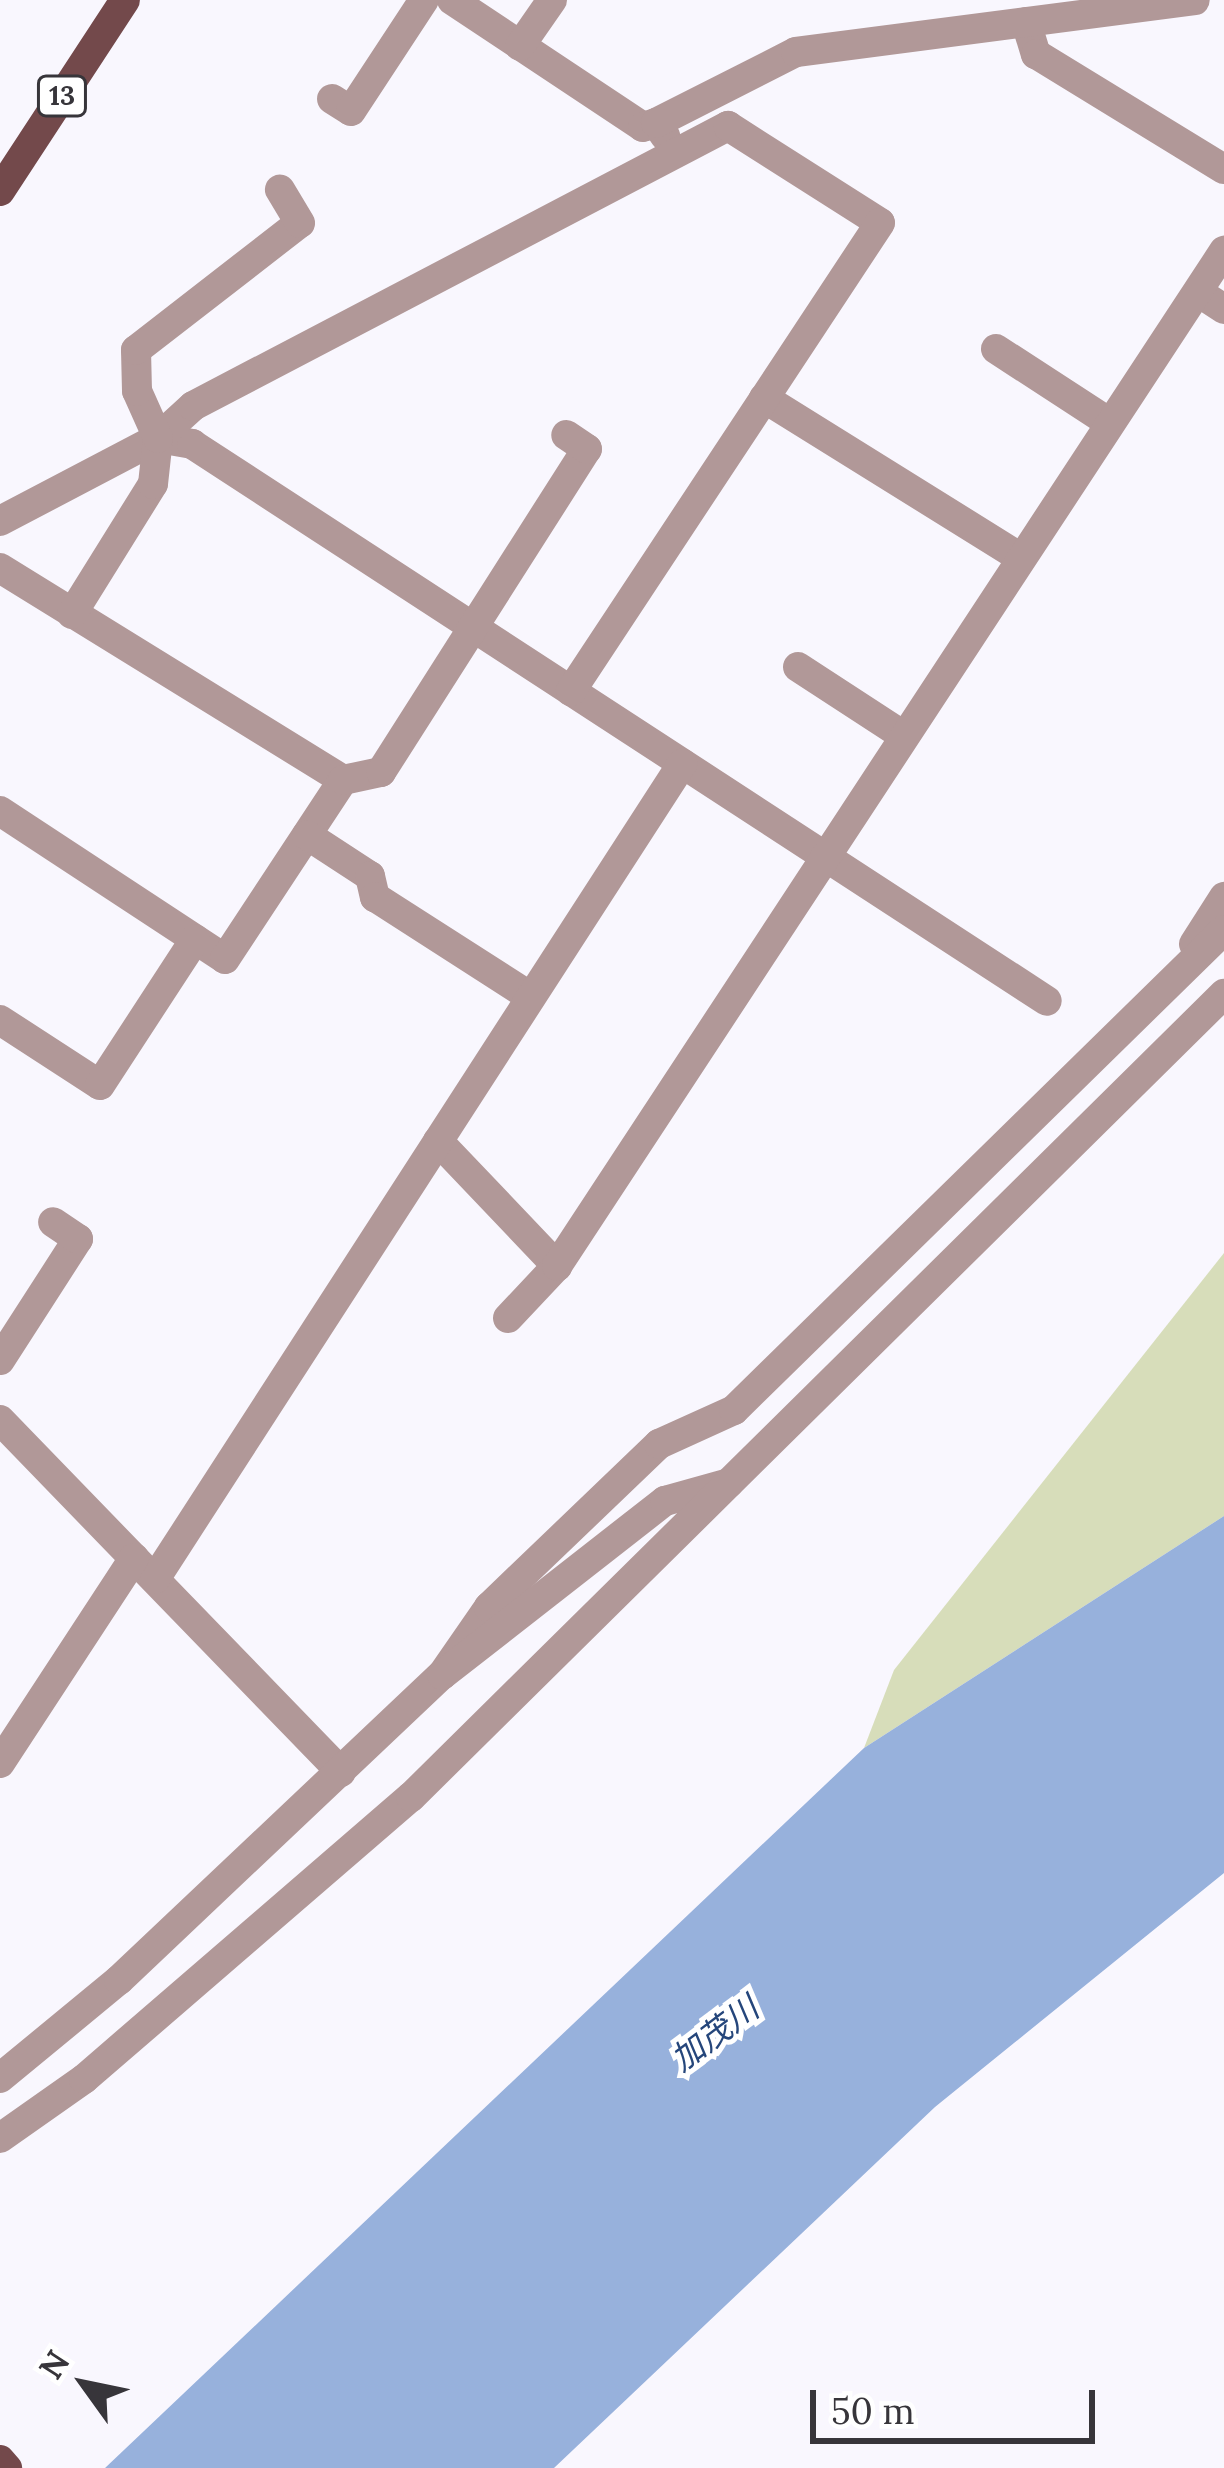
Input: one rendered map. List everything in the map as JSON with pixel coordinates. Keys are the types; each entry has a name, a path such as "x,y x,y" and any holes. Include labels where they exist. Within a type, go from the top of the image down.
{"main road":[{"name":"13","path":"0,191 125,0"},
{"path":"0,2460 8,2468"}],"street":[{"path":"332,99 351,111 424,0"},
{"path":"452,0 643,127 665,137 728,126 880,223 571,692"},
{"path":"520,46 552,0"},
{"path":"0,520 158,437 193,406 665,137 796,52 1028,35 1195,0"},
{"path":"1028,35 1224,169"},
{"path":"72,614 153,484 158,437 137,391 136,350 300,224 280,190"},
{"path":"508,1318 557,1266 1110,423 1211,300 1224,251"},
{"path":"997,349 1110,423"},
{"path":"764,398 1019,557"},
{"path":"0,568 343,780 381,772 586,449 566,436"},
{"path":"158,437 192,444 1047,1000"},
{"path":"798,667 904,736"},
{"path":"0,1762 144,1569 438,1141 682,764"},
{"path":"0,811 225,959 343,780"},
{"path":"307,835 370,875 375,897 531,997"},
{"path":"1164,989 1224,897"},
{"path":"442,1675 489,1607 659,1444 734,1410 1224,930"},
{"path":"0,1020 100,1085 195,939"},
{"path":"0,2138 84,2079 411,1797 1224,994"},
{"path":"438,1141 557,1266"},
{"path":"0,1360 78,1239 53,1222"},
{"path":"0,1420 340,1772"},
{"path":"0,2078 119,1980 442,1675 664,1501 732,1483"}],"green space":[{"path":"1224,1253 1224,1516 864,1748 894,1670"}],"water":[{"name":"加茂川","path":"1224,1516 1224,1873 935,2107 554,2468 105,2468 864,1748"}]}
